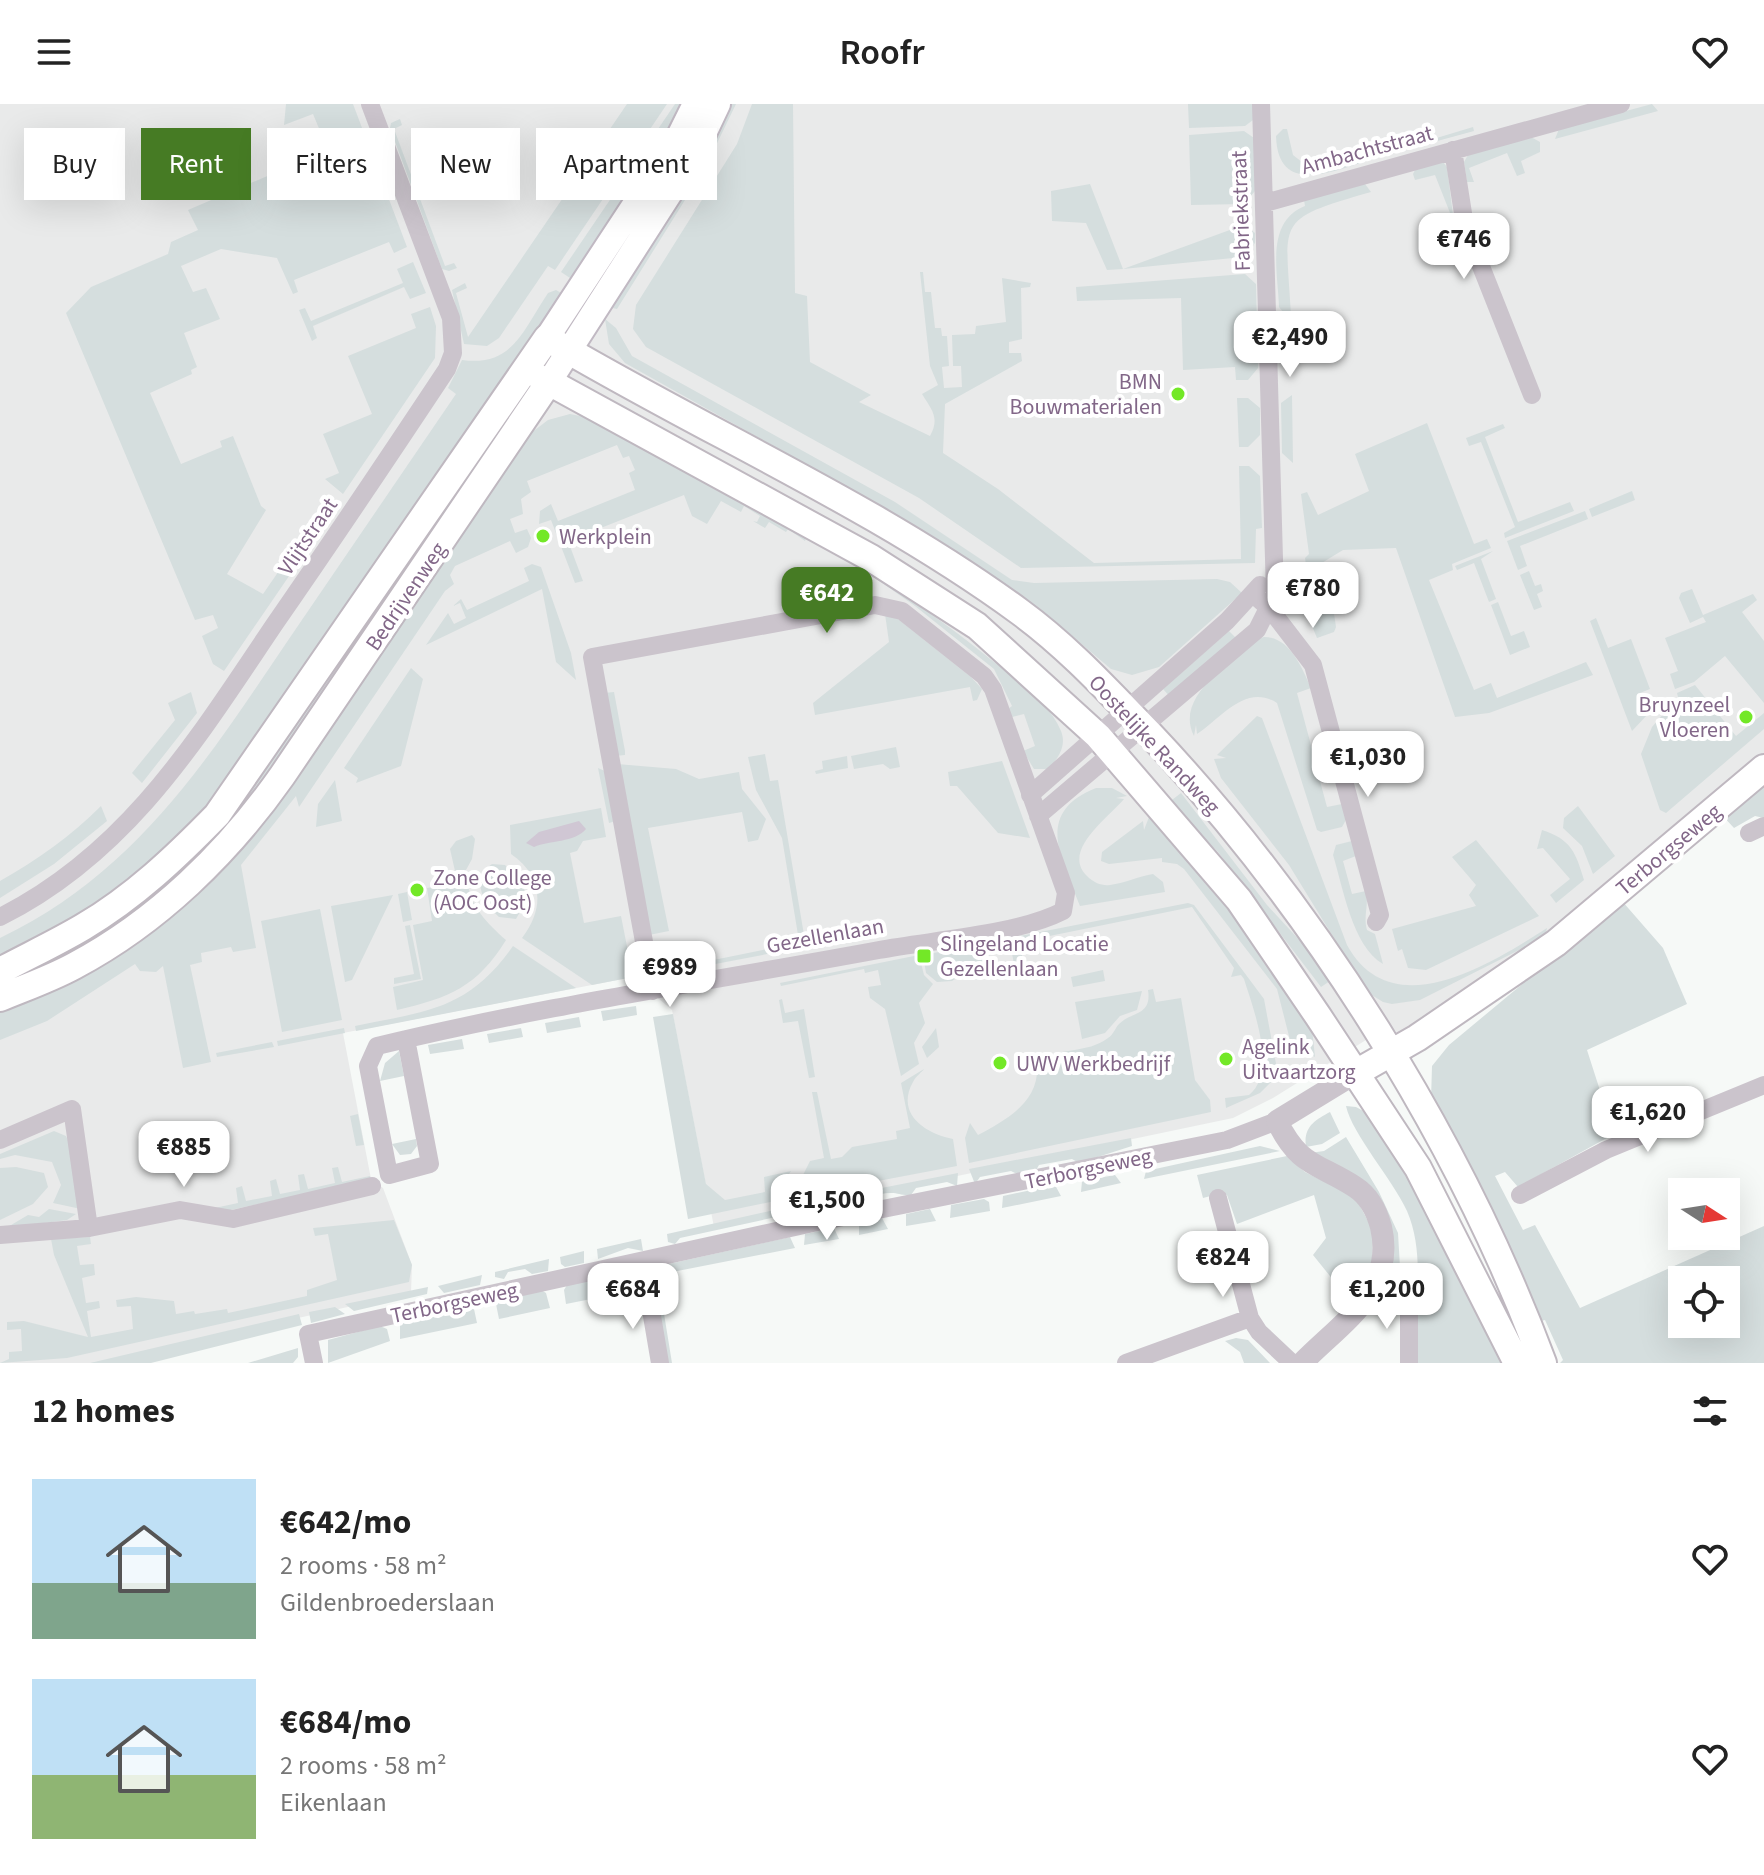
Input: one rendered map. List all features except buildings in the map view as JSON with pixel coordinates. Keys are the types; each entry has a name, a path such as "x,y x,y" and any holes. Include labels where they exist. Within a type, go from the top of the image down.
{"main road":[{"name":"Bedrijvenweg","path":"0,998 74,966 151,915 207,866 239,832 306,741 549,382 557,344 695,104"},
{"name":"Bedrijvenweg","path":"0,971 84,927 121,901 154,877 217,815 526,369 557,344 660,212 692,159 718,104"},
{"name":"Oostelijke Randweg","path":"557,344 915,544 1022,613 1135,719 1204,792 1282,888 1390,1054 1453,1165 1513,1283 1543,1363"},
{"name":"Oostelijke Randweg","path":"526,369 871,558 977,626 1106,745 1239,900 1418,1168 1517,1363"},
{"name":"Terborgseweg","path":"1354,1074 1390,1054 1556,943 1764,768"}],"street":[{"name":"Vlijtstraat","path":"0,917 54,884 108,841 173,772 447,369 453,353 451,318 370,104"},
{"name":"Fabriekstraat","path":"1261,104 1275,594 1270,609"},
{"name":"Ambachtstraat","path":"1265,203 1621,104"},
{"path":"1453,150 1465,226 1532,395"},
{"name":"Fabriekstraat","path":"1135,719 1254,595 1273,557"},
{"path":"1254,595 1270,609 1313,665 1380,915 1376,922"},
{"path":"653,991 592,657 875,605 889,606 902,611 984,676 993,689 1038,816 1135,719 1257,630 1270,609"},
{"path":"1030,795 1106,745"},
{"name":"Gezellenlaan","path":"406,1039 430,1164 389,1175 368,1066 377,1046 406,1039 653,991 998,929 1063,911 1066,893 1038,816"},
{"name":"Terborgseweg","path":"313,1363 308,1334 643,1263 813,1223 1227,1140 1277,1121 1354,1074"},
{"path":"1520,1195 1606,1150 1764,1085"},
{"path":"0,1140 72,1109 89,1228"},
{"path":"1277,1121 1287,1141 1312,1166 1360,1190 1377,1211 1384,1240 1383,1261 1374,1291 1302,1363"},
{"path":"0,1235 89,1228 180,1210 233,1219 372,1186"},
{"path":"1218,1198 1250,1318 1259,1332 1292,1363"},
{"path":"643,1263 660,1363"},
{"path":"1374,1291 1409,1301 1409,1363"},
{"path":"1126,1363 1250,1318"}],"shaded area":[{"path":"0,104 1764,104 1764,764 1411,1048 1390,1025 1273,1098 1233,1118 714,1227 672,1010 633,977 343,1033 371,1179 383,1188 412,1265 411,1293 94,1363 0,1363"},
{"path":"286,104 353,104 362,128 319,128 313,114 284,125"},
{"path":"627,104 667,104 651,128 611,128"},
{"path":"675,104 687,104 671,128 659,128"},
{"path":"725,104 736,104 717,143 717,128 711,128"},
{"path":"752,104 793,104 795,293 807,296 810,362 871,395 859,402 930,436 933,430 932,410 922,394 938,385 930,366 920,272 923,272 925,292 931,292 935,328 941,328 942,336 947,336 949,366 942,367 944,388 962,387 961,366 953,366 952,335 975,334 976,326 1006,322 1002,278 1031,283 1030,287 1021,288 1022,339 1009,342 1009,353 1021,353 1022,361 945,404 943,453 998,489 1094,563 1241,559 1239,466 1249,466 1260,476 1262,528 1256,529 1255,563 1021,568 919,498 646,347 633,329 636,305 702,200 717,200 717,176 737,144"},
{"path":"1188,104 1253,104 1253,120 1245,126 1189,128"},
{"path":"1652,104 1658,111 1555,139 1559,129"},
{"path":"400,119 402,125 390,128 391,123"},
{"path":"1473,127 1474,131 1397,152 1397,150"},
{"path":"1287,129 1293,155 1312,170 1376,155 1377,158 1329,172 1299,174 1287,168 1279,156 1276,136"},
{"path":"1244,131 1254,138 1255,191 1244,204 1191,205 1189,135"},
{"path":"395,132 411,175 411,185 395,142"},
{"path":"1531,137 1540,142 1540,152 1521,161 1525,173 1517,176 1507,153 1469,168 1474,182 1467,182 1464,162 1468,155"},
{"path":"1443,162 1447,167 1454,223 1435,175 1415,180 1413,174 1415,170"},
{"path":"267,176 267,200 389,200 407,247 394,253 389,242 294,280 298,292 293,294 277,258 221,249 181,266 193,292 206,288 220,319 184,333 197,367 191,370 192,374 150,393 181,464 222,447 220,441 233,436 261,506 266,510 227,574 263,594 312,523 320,505 330,501 337,506 224,671 213,664 202,636 218,628 213,615 195,620 66,313 91,287 168,254 171,242 198,230 188,210 211,200 251,200 251,183"},
{"path":"1090,184 1123,269 1107,270 1086,223 1052,221 1051,191"},
{"path":"1365,184 1371,192 1316,210 1301,218 1292,228 1288,242 1291,316 1286,316 1279,307 1276,264 1279,236 1284,224 1292,213 1305,206 1304,200"},
{"path":"417,200 420,200 445,266 454,263 457,268 449,271 442,269"},
{"path":"561,200 602,200 555,270 548,266 499,338 487,346 464,344 452,290 465,283 467,288 456,293 468,337"},
{"path":"610,200 625,200 573,280 561,272"},
{"path":"670,200 685,200 617,309 608,307"},
{"path":"1239,221 1255,233 1255,243 1243,257 1123,269 1238,227"},
{"path":"413,262 426,293 410,299 404,287 313,326 317,338 312,341 299,310 305,308 311,321 403,283 397,269"},
{"path":"1245,274 1256,284 1258,368 1248,380 1236,380 1235,367 1183,370 1181,298 1077,301 1076,287"},
{"path":"556,290 563,294 233,778 176,843 91,910 0,957 0,938 49,911 92,880 166,808 230,725 456,394 448,388 462,360 479,361 505,352 515,343 548,293"},
{"path":"430,307 436,326 435,358 343,494 325,479 339,473 323,434 372,414 348,356 416,328 411,314"},
{"path":"605,319 616,328 632,356 895,502 1012,580 1034,583 1217,579 1230,582 1242,593 1159,667 1132,675 1111,669 1058,624 890,511 625,363 609,344"},
{"path":"1285,330 1290,330 1291,365 1280,357 1279,337"},
{"path":"1292,395 1293,463 1282,453 1281,403"},
{"path":"1237,398 1248,398 1260,408 1260,435 1248,447 1239,447"},
{"path":"514,407 292,745 228,831 165,889 91,944 0,990 0,979 147,894"},
{"path":"570,414 590,418 798,530 849,560 899,592 947,626 1041,701 1056,720 1063,736 1056,761 1049,769 1034,769 1023,751 1035,746 1024,714 1012,717 1008,709 1012,706 994,669 861,568 806,538 805,541 788,529 786,532 769,522 765,528 753,521 757,522 760,516 744,506 741,512 721,501 707,524 692,516 684,495 568,541 583,581 575,583 551,520 539,524 540,511 551,504 558,521 635,490 629,473 635,470 629,456 623,458 617,445 527,481 531,492 521,499 523,514 510,519 515,533 527,529 531,538 528,547 516,553 510,541 455,566 450,575 454,584 445,591 299,807 296,796 241,865 256,948 233,952 231,947 201,953 202,962 190,965 211,1062 183,1068 163,966 156,972 140,971 135,964 47,1021 0,1040 0,1011 49,988 156,925 527,436 548,420"},
{"path":"1427,423 1474,544 1487,539 1491,548 1452,564 1453,570 1429,580 1474,690 1491,683 1497,698 1586,662 1593,675 1489,713 1455,717 1396,548 1343,550 1307,572 1305,558 1309,554 1301,494 1307,492 1318,515 1369,491 1355,454"},
{"path":"1503,424 1505,428 1485,437 1518,522 1570,502 1574,511 1505,538 1504,533 1515,527 1481,442 1469,446 1466,438"},
{"path":"1632,491 1635,500 1592,517 1589,509"},
{"path":"1585,511 1588,519 1520,546 1527,566 1518,570 1507,541"},
{"path":"1493,551 1481,559 1496,599 1489,602 1474,563 1457,570 1455,566"},
{"path":"532,564 541,567 571,653 576,680 556,662 542,589 426,645 448,613 454,624 466,618 460,603 453,606 461,599 467,610 529,581 524,568"},
{"path":"1529,571 1535,586 1541,584 1543,591 1537,594 1542,607 1534,610 1520,575"},
{"path":"1329,580 1336,627 1334,632 1317,638 1309,619 1316,616 1308,590"},
{"path":"1692,589 1703,615 1753,594 1757,600 1742,612 1764,641 1764,703 1725,656 1694,682 1675,689 1670,674 1678,671 1665,638 1706,622 1703,617 1690,623 1679,598 1681,593"},
{"path":"1498,602 1511,636 1524,631 1530,647 1510,655 1491,605"},
{"path":"885,614 898,619 971,677 982,689 977,700 973,701 970,687 815,715 813,703 889,642"},
{"path":"1596,618 1608,648 1631,639 1650,689 1640,693 1648,714 1632,731 1590,621"},
{"path":"1229,631 1238,640 1171,698 1163,689"},
{"path":"1273,638 1288,648 1311,688 1297,693 1315,760 1328,757 1334,777 1320,781 1327,807 1342,804 1347,818 1342,827 1321,832 1317,830 1277,703 1266,698 1245,700 1225,711 1197,734 1196,725 1194,736 1190,722 1198,695 1219,671 1254,640"},
{"path":"411,668 423,679 401,766 356,783 358,778 344,768"},
{"path":"1695,685 1736,736 1764,713 1764,729 1666,813 1660,810 1641,754 1652,727 1678,697 1677,693"},
{"path":"191,692 197,713 142,783 132,773 175,720 168,703"},
{"path":"614,692 625,751 625,755 615,756 604,693"},
{"path":"1257,716 1262,718 1347,945 1366,969 1389,982 1415,985 1443,981 1471,971 1547,928 1545,937 1420,1000 1392,1004 1367,992 1289,865 1221,778 1214,759 1226,758 1217,755"},
{"path":"896,747 900,767 890,769 883,764 854,769 851,756"},
{"path":"765,754 770,781 778,780 805,941 800,947 782,838 756,790 748,757"},
{"path":"847,756 848,768 816,774 815,771 823,769 822,761"},
{"path":"1002,761 1030,838 998,833 957,786 950,786 948,772"},
{"path":"617,764 676,769 699,779 739,772 742,789 766,819 758,840 748,842 742,812 648,828 669,931 649,935"},
{"path":"598,768 607,772 616,821 609,823"},
{"path":"335,780 342,821 316,827 318,804"},
{"path":"1764,780 1764,818 1755,816 1734,828 1721,814"},
{"path":"1096,788 1112,788 1127,796 1116,798 1124,799 1090,835 1083,846 1080,866 1087,876 1104,885 1153,874 1163,882 1165,892 1080,906 1061,855 1059,824 1064,810 1076,798"},
{"path":"1181,793 1267,905 1315,957 1330,981 1321,987 1218,852 1168,803"},
{"path":"101,806 107,821 54,864 0,898 0,881 53,847"},
{"path":"1578,806 1615,856 1593,874 1582,846 1563,828 1564,818"},
{"path":"601,808 606,837 583,841 577,851 570,853 584,923 621,916 633,977 592,985 522,938 534,915 537,893 529,872 511,854 510,825"},
{"path":"1149,817 1222,895 1312,1029 1315,1057 1290,1040 1277,989 1184,869 1177,864 1162,862 1162,858 1109,864 1101,861 1102,852 1143,821 1144,830"},
{"path":"579,821 586,829 575,837 534,847 526,843 539,832"},
{"path":"1542,830 1560,838 1571,848 1584,880 1556,903 1550,895 1570,879 1543,848 1537,849"},
{"path":"472,835 475,839 472,859 466,870 455,871 450,849 456,841"},
{"path":"1476,840 1539,916 1426,970 1408,968 1402,949 1398,951 1392,929 1476,906 1469,895 1476,885 1452,857"},
{"path":"1352,841 1356,856 1343,861 1352,894 1366,891 1367,930 1375,934 1383,964 1372,955 1356,930 1333,855 1336,845"},
{"path":"492,864 505,865 524,885 525,903 516,919 499,917 484,898 480,884 485,870"},
{"path":"468,880 476,906 506,940 484,969 460,988 432,1001 397,1010 393,987 423,980 413,925 432,921 427,888"},
{"path":"407,892 412,920 403,922 398,894"},
{"path":"393,895 352,980 345,982 331,906"},
{"path":"1622,901 1663,948 1687,1004 1587,1050 1614,1134 1518,1187 1505,1172 1495,1176 1523,1230 1535,1225 1580,1308 1668,1269 1668,1338 1740,1338 1740,1266 1674,1266 1710,1250 1740,1250 1740,1237 1764,1226 1764,1363 1560,1363 1563,1360 1545,1320 1537,1322 1431,1100 1432,1066 1449,1045"},
{"path":"1188,903 1194,905 1264,999 1277,1069 1282,1071 1260,1093 1226,1108 1225,1098 1249,1095 1257,1085 1262,1071 1261,1039 1244,979 1241,975 1231,977 1234,968 1192,907 1020,942 1024,968 1015,969 1009,938"},
{"path":"320,909 342,1020 282,1032 261,921"},
{"path":"410,925 421,979 394,984 394,978 414,974 405,926"},
{"path":"987,943 993,977 976,980 961,975 952,981 937,982 926,973 923,955"},
{"path":"513,946 576,988 356,1031 355,1026 425,1011 462,995 496,967"},
{"path":"782,946 783,951 668,973 664,953 676,952 679,967"},
{"path":"919,955 924,975 933,984 919,1003 925,1023 914,1043 919,1064 901,1076 885,1009 870,998 868,987 881,985 878,970 865,973 864,969 781,986 780,983"},
{"path":"1103,970 1105,981 1073,987 1071,977"},
{"path":"1153,989 1156,1002 1181,998 1195,1080 1210,1100 1211,1112 969,1163 965,1138 970,1123 978,1135 1011,1115 1021,1107 1034,1087 1037,1061 1100,1043 1112,1035 1124,1020 1144,1009 1148,990"},
{"path":"1142,991 1137,1010 1120,1016 1105,1033 1082,1039 1075,1002"},
{"path":"782,999 785,1013 804,1009 815,1077 809,1078 798,1021 783,1023 779,1000"},
{"path":"636,1006 637,1015 603,1021 601,1011"},
{"path":"673,1014 706,1184 725,1200 765,1192 764,1177 791,1171 783,1183 785,1199 688,1219 653,1017"},
{"path":"579,1017 581,1027 547,1033 545,1023"},
{"path":"344,1028 345,1033 278,1046 277,1041"},
{"path":"521,1028 523,1037 489,1043 487,1034"},
{"path":"936,1028 939,1047 927,1058 922,1047"},
{"path":"462,1039 464,1049 430,1054 428,1045"},
{"path":"272,1042 274,1047 217,1057 216,1053"},
{"path":"399,1051 404,1076 380,1081 385,1063"},
{"path":"924,1069 908,1093 911,1113 924,1127 953,1139 957,1166 799,1196 798,1185 810,1161 824,1158 812,1092 817,1092 831,1159 842,1157 852,1147 897,1139 896,1131 910,1128 901,1083"},
{"path":"1346,1106 1356,1107 1380,1120 1503,1363 1415,1363 1418,1266 1413,1229 1401,1199 1356,1130"},
{"path":"1330,1112 1340,1133 1322,1144 1306,1147 1308,1129"},
{"path":"358,1114 364,1145 356,1146 350,1116"},
{"path":"54,1131 66,1136 69,1142 81,1209 53,1203 61,1185 52,1162 15,1155 0,1159 0,1154"},
{"path":"1346,1137 1379,1192 1398,1233 1401,1284 1391,1284 1389,1224 1310,1153 1324,1151"},
{"path":"1131,1138 1132,1146 1079,1163 1072,1159 1039,1165 1035,1172 1019,1175 1011,1171 980,1177 975,1184 969,1169"},
{"path":"416,1139 417,1146 411,1154 400,1155 392,1144"},
{"path":"1260,1146 1280,1151 1144,1179 1146,1171"},
{"path":"1287,1156 1305,1172 1355,1197 1373,1230 1372,1273 1351,1302 1313,1255 1326,1238 1314,1195 1237,1224 1227,1195 1222,1193 1203,1198 1197,1175"},
{"path":"16,1167 44,1173 48,1187 33,1204 0,1220 0,1168"},
{"path":"338,1167 342,1182 370,1176 371,1180 226,1211 210,1209 238,1203 236,1188 242,1186 246,1201 272,1196 270,1181 276,1179 280,1194 300,1190 298,1175 304,1174 308,1189 335,1183 332,1168"},
{"path":"958,1173 957,1186 947,1182 916,1188 911,1195 880,1194 853,1206 851,1194"},
{"path":"1115,1175 1121,1183 1081,1192 1082,1181"},
{"path":"1055,1185 1061,1196 1002,1208 1003,1196"},
{"path":"846,1195 849,1207 838,1203 807,1210 805,1215 802,1204"},
{"path":"984,1199 989,1202 990,1211 950,1218 951,1205"},
{"path":"788,1207 791,1219 776,1217 680,1238 675,1244 668,1242 667,1234"},
{"path":"49,1209 76,1214 67,1220 6,1228 28,1215 39,1217"},
{"path":"930,1209 936,1221 906,1226 906,1214"},
{"path":"882,1218 888,1229 859,1235 859,1223"},
{"path":"394,1220 412,1265 409,1282 67,1358 0,1363 9,1359 9,1352 22,1351 21,1329 7,1330 7,1322 24,1321 88,1337 54,1255 51,1239 90,1237 91,1244 77,1246 80,1265 94,1264 95,1275 82,1278 86,1303 99,1301 100,1308 87,1311 91,1337 133,1329 131,1306 117,1307 116,1300 136,1297 174,1301 176,1314 194,1311 195,1314 227,1309 228,1313 307,1296 307,1290 337,1280 328,1234 315,1236 313,1228"},
{"path":"834,1228 839,1239 804,1245 805,1234"},
{"path":"790,1237 795,1248 662,1274 664,1265"},
{"path":"641,1239 643,1251 628,1248 598,1259 597,1249"},
{"path":"584,1251 584,1263 565,1267 561,1264 560,1257"},
{"path":"549,1259 548,1271 532,1274 525,1269 508,1272 504,1279 495,1277 495,1272"},
{"path":"624,1273 636,1290 566,1304 564,1290 567,1285"},
{"path":"482,1275 480,1285 444,1293 438,1286"},
{"path":"428,1287 427,1294 354,1311 345,1304"},
{"path":"660,1289 672,1363 666,1363 655,1290"},
{"path":"541,1290 546,1293 550,1308 499,1319 496,1304 500,1299"},
{"path":"469,1305 474,1309 477,1323 400,1339 400,1321"},
{"path":"335,1307 345,1314 311,1323 309,1312"},
{"path":"299,1314 302,1325 151,1363 90,1363"},
{"path":"380,1326 387,1329 390,1341 328,1363 328,1340"},
{"path":"1236,1338 1248,1340 1270,1363 1244,1363 1240,1352 1225,1341"},
{"path":"298,1348 298,1357 293,1363 248,1363"}],"place":[{"name":"BMN Bouwmaterialen","path":"1178,394"},
{"name":"Werkplein","path":"543,536"},
{"name":"Bruynzeel Vloeren","path":"1746,717"},
{"name":"Zone College (AOC Oost)","path":"417,890"},
{"name":"Slingeland Locatie Gezellenlaan","path":"924,956"},
{"name":"Agelink Uitvaartzorg","path":"1226,1059"},
{"name":"UWV Werkbedrijf","path":"1000,1063"}]}
